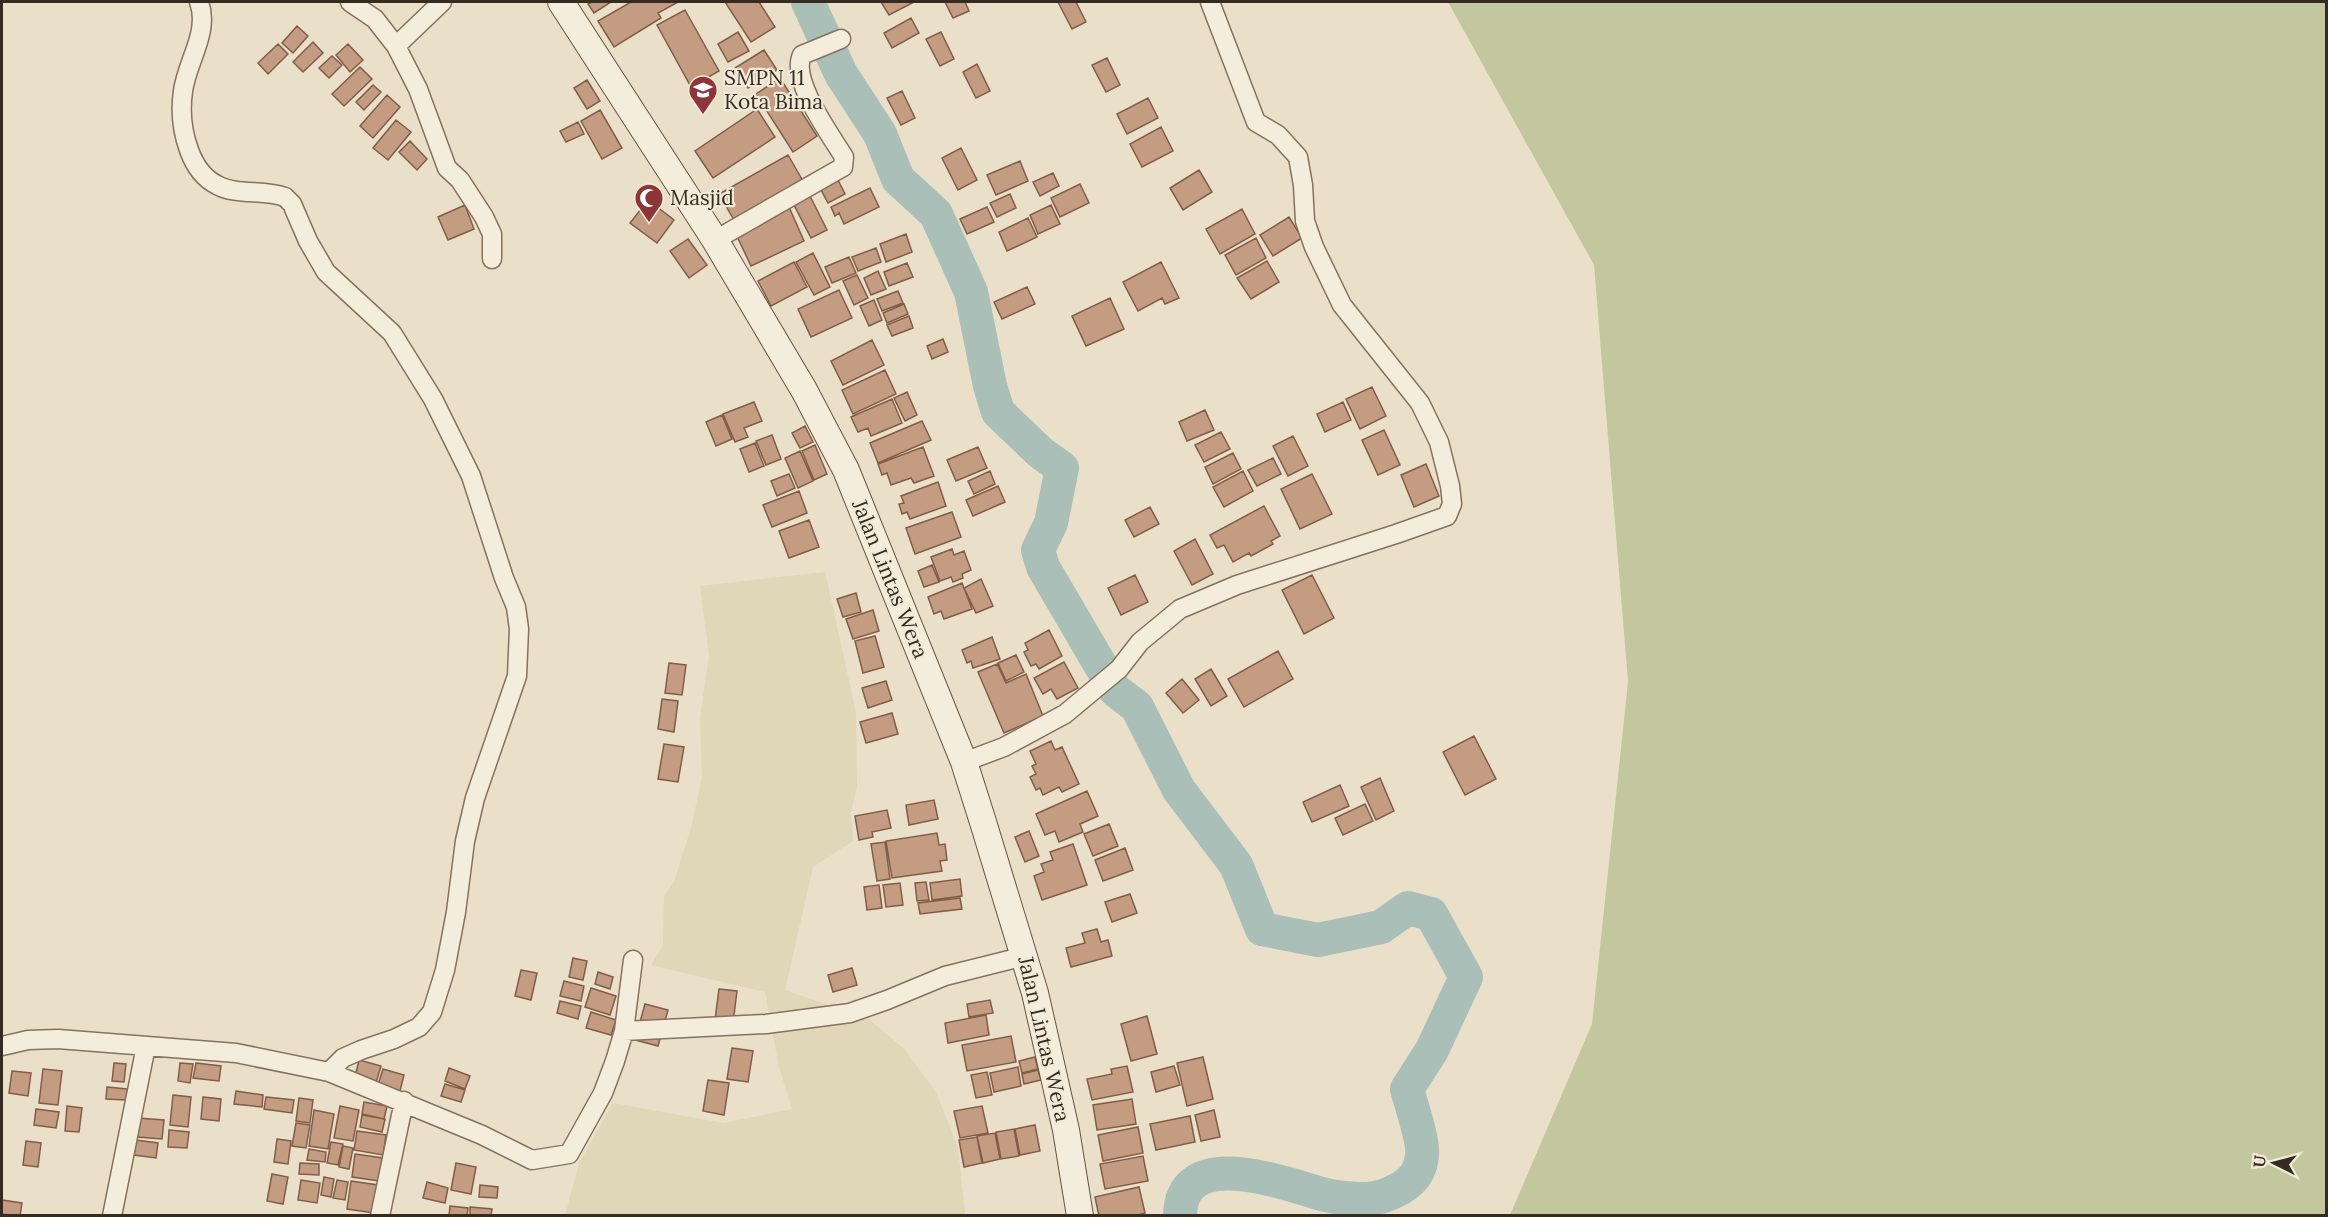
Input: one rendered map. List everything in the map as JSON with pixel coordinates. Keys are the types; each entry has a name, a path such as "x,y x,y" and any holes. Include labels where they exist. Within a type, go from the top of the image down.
{"main road":[{"name":"Jalan Lintas Wera","path":"561,2 715,240 804,390 846,470 963,762 1025,956 1066,1130 1080,1215"}],"street":[{"path":"199,2 202,28 183,90 181,130 193,162 217,185 285,197 292,204 308,241 326,272 392,333 433,399 471,476 504,578 516,607 519,629 517,675 475,798 465,842 461,881 445,970 432,1012 419,1027 343,1058 329,1071"},
{"path":"350,2 375,19 396,46 418,89 447,168 460,180 492,234 492,259"},
{"path":"396,46 442,2"},
{"path":"963,762 1004,747 1065,714 1119,669 1140,642 1180,609 1237,585 1447,516 1452,504 1440,442 1420,403 1342,305 1314,248 1305,221 1303,185 1298,157 1278,135 1256,122 1210,2"},
{"path":"715,240 843,167 844,157 804,89 799,74 799,62 802,55 841,39"},
{"path":"624,1031 766,1024 850,1013 945,976 1025,956"},
{"path":"2,1046 28,1040 58,1039 236,1053 329,1071 482,1135 532,1160 569,1154 603,1093 624,1031 633,960"},
{"path":"112,1215 146,1046"},
{"path":"380,1215 404,1101"}],"shaded area":[{"path":"825,572 856,712 857,786 851,813 853,841 813,867 785,990 869,1019 904,1049 936,1092 958,1147 965,1213 961,1216 565,1216 579,1163 613,1103 723,1123 792,1109 779,1067 765,992 651,965 663,946 664,896 674,882 691,828 702,777 700,718 709,655 700,586"}],"green space":[{"path":"1448,2 2326,2 2326,1215 1510,1215 1592,1024 1628,682 1594,265"}],"building":[{"path":"611,2 594,13 588,4"},
{"path":"631,2 678,2 658,13 661,18 614,47 598,21"},
{"path":"725,2 759,2 775,27 751,42"},
{"path":"881,2 914,2 889,15"},
{"path":"945,2 965,2 969,11 953,18"},
{"path":"1058,2 1076,2 1086,22 1072,29"},
{"path":"685,10 719,71 691,87 657,25"},
{"path":"911,18 919,33 892,48 884,33"},
{"path":"297,26 308,36 293,53 282,43"},
{"path":"738,32 749,51 728,62 718,44"},
{"path":"941,32 954,59 940,66 926,39"},
{"path":"313,42 323,53 303,72 293,62"},
{"path":"278,44 288,54 268,74 258,63"},
{"path":"348,44 363,60 350,72 336,55"},
{"path":"764,50 777,70 748,88 735,68"},
{"path":"332,56 342,65 329,78 319,68"},
{"path":"1107,58 1120,85 1106,92 1092,65"},
{"path":"977,64 990,91 976,98 963,72"},
{"path":"360,67 372,79 344,106 332,94"},
{"path":"780,78 817,136 793,152 756,94"},
{"path":"587,80 600,101 587,109 574,88"},
{"path":"373,85 381,92 364,110 356,102"},
{"path":"902,91 915,118 901,125 887,98"},
{"path":"387,95 400,107 373,138 360,126"},
{"path":"1148,98 1158,118 1127,134 1117,114"},
{"path":"757,109 775,137 713,178 695,151"},
{"path":"600,110 622,148 602,159 581,121"},
{"path":"396,120 411,132 388,160 373,148"},
{"path":"578,122 584,134 566,142 560,131"},
{"path":"1161,127 1173,151 1142,167 1130,144"},
{"path":"410,141 427,159 417,170 399,152"},
{"path":"961,148 977,180 958,190 942,158"},
{"path":"788,155 803,181 734,220 719,194"},
{"path":"1020,161 1028,181 996,195 987,175"},
{"path":"1199,170 1212,192 1183,210 1170,188"},
{"path":"1053,173 1059,186 1040,196 1033,182"},
{"path":"838,180 845,194 828,203 821,190"},
{"path":"1080,184 1089,203 1060,217 1051,198"},
{"path":"870,188 879,207 844,224 839,213 835,216 831,207"},
{"path":"1010,194 1016,208 997,217 990,203"},
{"path":"810,196 827,230 811,238 794,205"},
{"path":"648,200 674,220 657,243 630,223"},
{"path":"465,205 474,229 448,240 438,217"},
{"path":"1051,205 1060,224 1038,234 1030,215"},
{"path":"789,207 804,241 751,266 735,232"},
{"path":"987,207 994,222 967,234 960,219"},
{"path":"1242,209 1255,234 1220,254 1206,229"},
{"path":"1289,217 1302,238 1273,256 1260,235"},
{"path":"1028,218 1037,237 1007,251 999,232"},
{"path":"906,234 912,252 886,262 880,244"},
{"path":"1256,238 1266,258 1236,275 1225,255"},
{"path":"688,239 707,265 689,278 670,251"},
{"path":"876,248 881,262 858,271 852,257"},
{"path":"813,253 830,287 814,295 796,262"},
{"path":"849,257 856,273 832,283 825,267"},
{"path":"1267,261 1279,282 1251,299 1237,278"},
{"path":"794,262 807,287 771,306 758,281"},
{"path":"1161,262 1179,298 1165,304 1162,298 1138,311 1123,282"},
{"path":"907,263 913,277 889,286 884,272"},
{"path":"878,271 886,289 871,295 864,278"},
{"path":"857,275 868,298 854,305 843,281"},
{"path":"1027,287 1035,304 1002,319 994,302"},
{"path":"839,290 852,318 811,337 798,309"},
{"path":"898,291 903,303 882,311 877,299"},
{"path":"1110,298 1124,329 1086,346 1072,316"},
{"path":"874,300 882,320 869,326 860,306"},
{"path":"904,304 908,314 887,323 883,313"},
{"path":"909,316 913,328 892,336 887,325"},
{"path":"943,339 948,352 932,359 927,346"},
{"path":"872,340 884,365 843,385 831,361"},
{"path":"885,370 896,394 853,414 842,390"},
{"path":"1372,387 1386,416 1360,429 1346,399"},
{"path":"907,392 917,415 905,421 894,398"},
{"path":"892,399 902,423 871,436 868,428 858,432 851,417"},
{"path":"754,402 762,421 744,428 748,437 735,442 723,414"},
{"path":"1343,402 1351,420 1325,432 1317,414"},
{"path":"1205,410 1214,430 1187,441 1179,422"},
{"path":"722,415 732,439 716,446 706,422"},
{"path":"922,421 931,440 878,463 870,443"},
{"path":"805,426 813,442 800,448 792,433"},
{"path":"1384,430 1400,465 1378,475 1362,440"},
{"path":"1221,432 1230,449 1204,462 1195,445"},
{"path":"772,435 781,459 766,465 756,441"},
{"path":"1293,436 1308,466 1288,476 1273,446"},
{"path":"755,443 764,466 749,472 740,449"},
{"path":"815,445 827,474 814,480 802,451"},
{"path":"923,447 934,476 914,483 911,478 891,485 887,473 882,475 878,464"},
{"path":"978,447 987,468 956,481 947,460"},
{"path":"800,451 813,481 798,488 785,458"},
{"path":"1233,453 1241,469 1213,484 1205,467"},
{"path":"1273,458 1281,474 1257,486 1248,470"},
{"path":"1426,464 1439,496 1414,507 1401,475"},
{"path":"990,471 995,484 974,494 968,481"},
{"path":"1243,471 1253,491 1224,507 1213,487"},
{"path":"789,474 795,488 777,496 771,481"},
{"path":"1312,474 1332,514 1300,529 1281,489"},
{"path":"938,482 946,506 910,519 907,512 902,514 899,504 904,503 901,496"},
{"path":"998,486 1005,502 973,516 966,500"},
{"path":"799,491 807,513 772,527 763,505"},
{"path":"1264,506 1280,536 1271,541 1273,544 1251,556 1249,553 1233,562 1224,545 1217,548 1210,535"},
{"path":"1150,507 1159,524 1134,537 1125,520"},
{"path":"952,512 961,537 915,554 906,528"},
{"path":"809,520 819,547 789,558 779,531"},
{"path":"1195,539 1213,574 1192,585 1174,551"},
{"path":"952,549 954,555 964,551 971,570 962,574 963,578 953,582 951,577 940,581 931,557"},
{"path":"932,565 939,582 924,587 918,571"},
{"path":"1135,575 1148,602 1121,615 1108,588"},
{"path":"1312,575 1334,618 1304,634 1282,590"},
{"path":"981,579 993,606 976,613 964,588"},
{"path":"962,583 972,609 944,619 941,611 934,614 928,597"},
{"path":"856,593 861,612 843,617 837,599"},
{"path":"873,610 879,631 853,639 846,619"},
{"path":"1049,630 1062,656 1039,669 1036,664 1031,666 1024,652 1028,650 1025,643"},
{"path":"875,636 884,667 863,673 855,641"},
{"path":"992,637 1000,659 973,668 971,661 967,663 962,650"},
{"path":"1278,651 1293,679 1244,707 1228,679"},
{"path":"1016,655 1024,672 1006,681 998,663"},
{"path":"1064,662 1078,688 1057,699 1051,689 1043,694 1034,678"},
{"path":"669,663 686,665 682,695 665,693"},
{"path":"997,664 1006,683 1026,674 1043,716 1004,733 978,672"},
{"path":"1211,669 1227,696 1211,706 1195,679"},
{"path":"1182,679 1199,700 1183,713 1166,693"},
{"path":"886,681 892,700 868,708 862,688"},
{"path":"662,699 678,701 674,732 658,729"},
{"path":"892,713 898,734 866,743 860,722"},
{"path":"1474,736 1496,779 1465,795 1443,752"},
{"path":"1051,741 1055,750 1062,747 1079,784 1062,792 1059,787 1043,795 1040,788 1036,790 1030,777 1036,774 1032,766 1036,764 1030,751"},
{"path":"664,744 684,747 678,782 658,779"},
{"path":"1380,778 1394,811 1376,820 1361,787"},
{"path":"1340,785 1349,806 1312,822 1303,802"},
{"path":"1087,791 1098,816 1080,824 1083,832 1059,842 1055,831 1045,835 1036,814"},
{"path":"934,800 938,819 909,825 906,805"},
{"path":"1365,804 1373,821 1343,835 1335,818"},
{"path":"887,810 891,828 872,832 873,837 859,840 855,816"},
{"path":"1109,824 1118,846 1093,856 1084,834"},
{"path":"1029,831 1039,856 1025,862 1015,837"},
{"path":"937,833 939,845 945,844 947,860 940,861 942,871 892,878 886,841"},
{"path":"885,842 890,879 877,881 871,844"},
{"path":"1073,844 1087,885 1042,900 1034,876 1044,872 1041,864 1053,860 1050,852"},
{"path":"1125,848 1133,870 1103,881 1095,860"},
{"path":"960,879 962,896 932,900 930,883"},
{"path":"926,882 929,900 917,901 915,883"},
{"path":"900,883 903,905 886,907 883,885"},
{"path":"879,885 882,908 867,910 864,887"},
{"path":"1130,894 1137,913 1112,922 1105,902"},
{"path":"960,898 962,909 920,914 918,903"},
{"path":"1097,929 1101,942 1108,940 1112,956 1071,967 1066,948 1085,943 1082,933"},
{"path":"573,958 587,961 583,980 569,977"},
{"path":"852,968 857,985 833,992 828,975"},
{"path":"521,970 537,973 531,1000 515,996"},
{"path":"598,972 613,977 610,989 595,984"},
{"path":"564,981 584,986 581,1001 560,996"},
{"path":"591,988 616,996 610,1015 585,1007"},
{"path":"719,989 737,991 733,1023 715,1020"},
{"path":"990,1000 993,1013 969,1017 967,1004"},
{"path":"560,1001 581,1006 578,1019 557,1013"},
{"path":"645,1004 668,1010 658,1046 635,1040"},
{"path":"591,1012 616,1020 611,1035 586,1028"},
{"path":"986,1015 989,1035 948,1043 945,1023"},
{"path":"1147,1016 1157,1054 1131,1061 1121,1024"},
{"path":"1011,1036 1016,1062 967,1071 962,1045"},
{"path":"732,1048 753,1051 748,1082 727,1079"},
{"path":"1035,1057 1038,1069 1022,1073 1019,1061"},
{"path":"1203,1057 1213,1099 1187,1106 1177,1063"},
{"path":"359,1060 381,1066 376,1083 355,1077"},
{"path":"114,1063 126,1064 124,1082 112,1081"},
{"path":"180,1063 193,1064 190,1083 178,1081"},
{"path":"196,1063 221,1066 219,1081 193,1078"},
{"path":"1127,1066 1133,1092 1092,1100 1087,1079 1112,1074 1111,1069"},
{"path":"1174,1066 1180,1085 1156,1092 1151,1072"},
{"path":"1018,1067 1021,1086 994,1092 990,1073"},
{"path":"449,1068 470,1076 465,1089 445,1081"},
{"path":"43,1069 62,1071 58,1105 39,1103"},
{"path":"383,1069 404,1075 400,1091 378,1085"},
{"path":"1038,1070 1041,1080 1024,1084 1022,1074"},
{"path":"12,1071 31,1073 28,1096 9,1093"},
{"path":"987,1072 992,1095 976,1098 971,1075"},
{"path":"708,1080 729,1083 724,1115 703,1111"},
{"path":"445,1084 465,1090 461,1102 441,1096"},
{"path":"107,1087 127,1089 126,1100 106,1099"},
{"path":"236,1091 263,1095 262,1107 234,1104"},
{"path":"173,1095 191,1097 188,1127 170,1125"},
{"path":"203,1097 221,1099 219,1121 201,1119"},
{"path":"266,1097 294,1100 292,1113 264,1109"},
{"path":"299,1098 313,1100 310,1123 296,1121"},
{"path":"1132,1099 1136,1124 1097,1130 1093,1105"},
{"path":"364,1102 387,1106 384,1119 362,1114"},
{"path":"67,1106 82,1108 79,1132 65,1131"},
{"path":"340,1106 359,1110 353,1141 334,1138"},
{"path":"982,1106 988,1133 960,1138 954,1111"},
{"path":"36,1109 59,1112 56,1128 34,1125"},
{"path":"314,1110 334,1114 328,1149 309,1146"},
{"path":"1214,1110 1220,1137 1201,1141 1195,1115"},
{"path":"362,1115 385,1119 382,1132 360,1127"},
{"path":"1190,1116 1195,1142 1156,1150 1150,1124"},
{"path":"138,1118 164,1120 162,1139 137,1137"},
{"path":"296,1123 310,1125 306,1148 292,1146"},
{"path":"1035,1125 1040,1151 1020,1155 1015,1129"},
{"path":"1138,1127 1143,1153 1103,1161 1098,1135"},
{"path":"1014,1129 1019,1156 1001,1159 996,1132"},
{"path":"169,1130 189,1132 187,1148 168,1147"},
{"path":"357,1131 386,1135 383,1155 354,1150"},
{"path":"995,1133 1000,1159 983,1163 977,1136"},
{"path":"977,1137 982,1163 964,1167 959,1140"},
{"path":"277,1139 291,1141 288,1164 274,1162"},
{"path":"136,1140 158,1143 156,1158 134,1155"},
{"path":"26,1141 41,1143 38,1167 23,1165"},
{"path":"331,1142 343,1144 338,1165 327,1163"},
{"path":"343,1146 353,1148 349,1169 339,1167"},
{"path":"309,1149 326,1152 325,1162 307,1160"},
{"path":"355,1154 383,1158 379,1181 352,1177"},
{"path":"1143,1156 1148,1181 1105,1189 1100,1164"},
{"path":"300,1163 319,1164 319,1175 299,1174"},
{"path":"456,1163 476,1167 471,1194 451,1190"},
{"path":"272,1174 288,1177 283,1204 267,1201"},
{"path":"324,1177 334,1179 331,1197 321,1195"},
{"path":"301,1180 320,1183 317,1203 298,1200"},
{"path":"337,1180 348,1182 345,1200 333,1198"},
{"path":"351,1181 378,1185 374,1213 347,1209"},
{"path":"427,1182 448,1188 445,1203 423,1198"},
{"path":"480,1185 498,1187 497,1198 479,1197"},
{"path":"1139,1187 1145,1213 1134,1216 1099,1216 1095,1197"},
{"path":"2,1200 22,1203 20,1216 2,1214"},
{"path":"450,1206 468,1208 467,1216 449,1216"},
{"path":"470,1207 492,1209 491,1216 470,1216"}],"waterway":[{"path":"808,2 841,74 880,134 898,179 936,214 971,292 990,386 998,412 1041,453 1062,468 1051,523 1038,550 1043,567 1115,690 1137,707 1179,790 1236,865 1262,929 1318,940 1381,927 1408,908 1431,914 1466,977 1432,1050 1407,1089 1422,1149 1420,1165 1410,1182 1384,1196 1357,1199 1326,1195 1263,1178 1239,1174 1216,1174 1198,1180 1185,1193 1180,1216"}],"place":[{"name":"SMPN 11 Kota Bima","path":"703,116"},
{"name":"Masjid","path":"649,224"}]}
